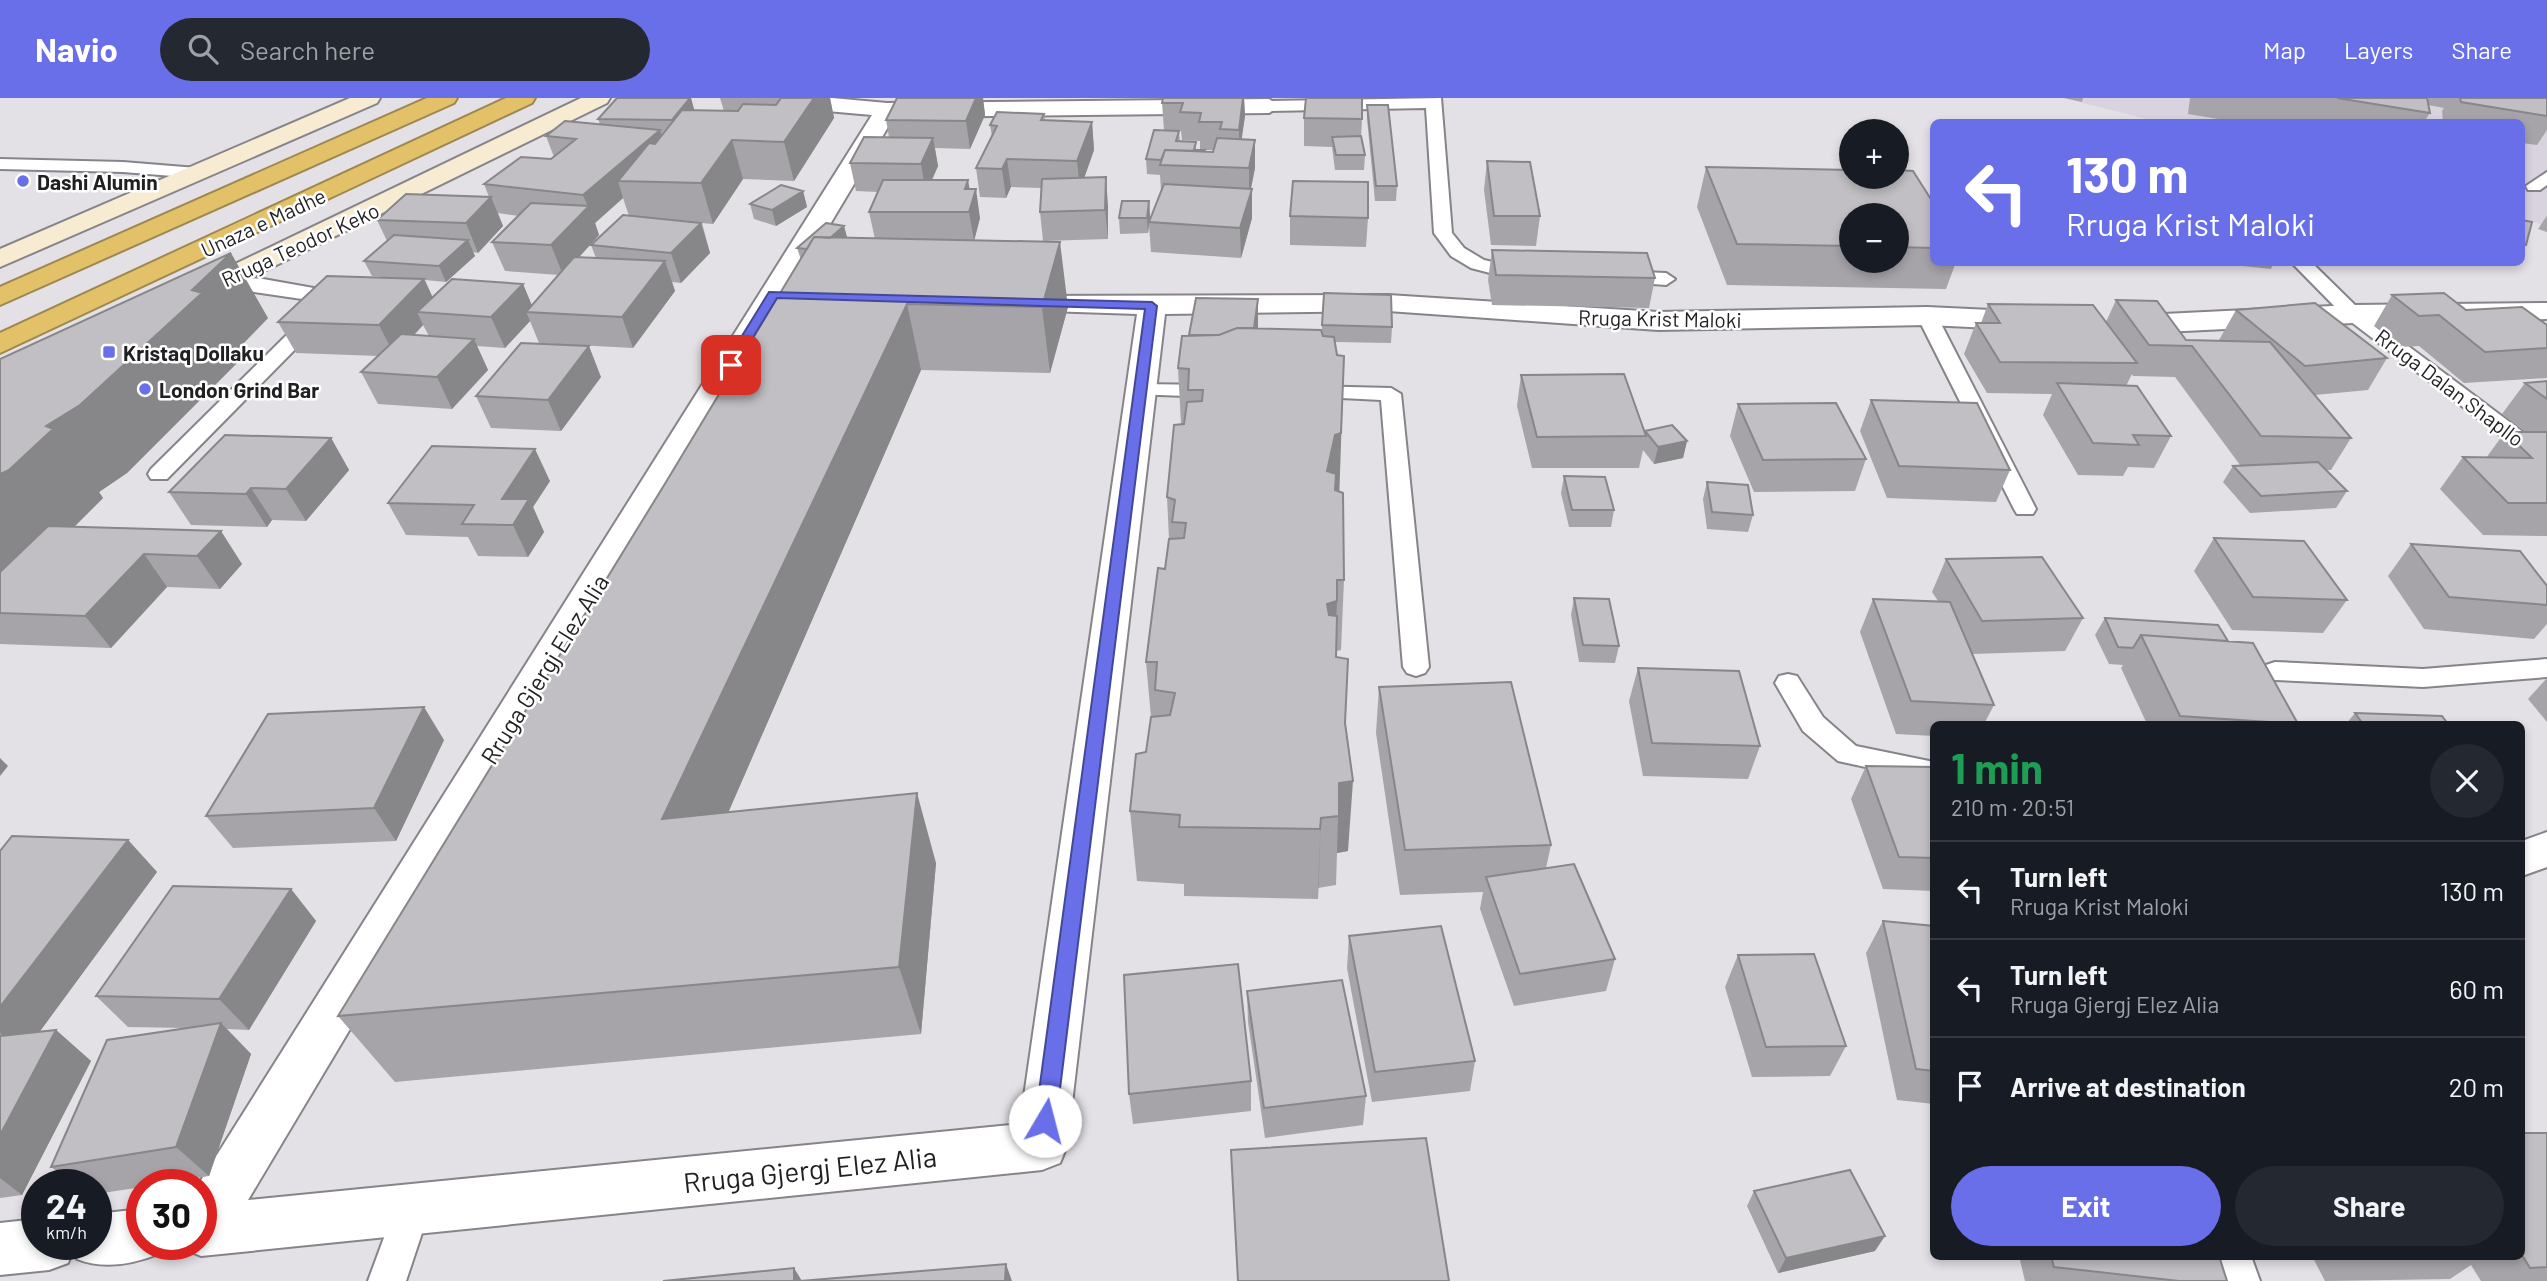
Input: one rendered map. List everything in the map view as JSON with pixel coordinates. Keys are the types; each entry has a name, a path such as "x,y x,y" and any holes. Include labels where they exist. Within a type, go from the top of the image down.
{"highway":[{"name":"Unaza e Madhe","path":"0,297 446,98"},
{"name":"Unaza e Madhe","path":"0,344 524,98"}],"main road":[{"path":"0,260 369,98"},
{"name":"Rruga Teodor Keko","path":"174,304 472,162 599,98"}],"street":[{"path":"759,98 887,110 1190,102 1269,106"},
{"name":"Rruga Gjergj Elez Alia","path":"217,1203 787,295 887,110"},
{"name":"Rruga Krist Maloki","path":"989,301 1152,306 1388,303 1658,321 1927,316 2131,326 2353,314 2502,320 2547,311"},
{"path":"1139,390 1152,306"},
{"name":"Rruga Gjergj Elez Alia","path":"217,1227 1042,1146 1139,390"},
{"path":"2525,858 2547,849"},
{"path":"0,1249 21,1247"}],"lane":[{"path":"1269,106 1434,100 1443,233 1451,250 1473,263 1496,270 1538,275"},
{"path":"0,164 123,167 197,173"},
{"name":"Rruga Dalan Shapllo","path":"2304,266 2353,314 2547,460"},
{"path":"1602,277 1666,279"},
{"path":"159,474 336,298 263,285 221,282"},
{"path":"1927,316 2025,509"},
{"path":"1139,390 1237,391"},
{"path":"1293,392 1391,394 1416,667"},
{"path":"2275,671 2423,678 2547,668"},
{"path":"1788,683 1813,724 1848,754 1930,771"},
{"path":"387,1281 412,1209"},
{"path":"2233,1260 2241,1281"}],"shaded area":[{"path":"2064,98 2547,98 2547,226 2525,220 2525,119 2146,119"}],"building":[{"path":"617,98 690,98 672,120 598,119"},
{"path":"781,98 814,98 784,142 732,140 701,183 618,181 649,143 655,144 682,110 738,111 743,104 776,105"},
{"path":"897,98 976,98 966,121 886,120"},
{"path":"1163,98 1243,98 1239,130 1220,129 1222,122 1199,122 1201,113 1180,112 1183,103 1162,103"},
{"path":"1306,98 1362,98 1362,119 1304,118"},
{"path":"2337,98 2427,98 2430,113"},
{"path":"2460,98 2547,98 2547,116 2461,102"},
{"path":"1367,105 1388,105 1397,186 1376,186"},
{"path":"997,112 1044,114 1041,120 1092,122 1077,161 1007,159 1002,169 976,168 997,126 990,125"},
{"path":"565,121 660,130 583,195 484,184 521,157 551,159 576,139 546,136"},
{"path":"1154,130 1179,131 1176,141 1196,142 1194,150 1205,150 1204,151 1165,150 1161,160 1146,159"},
{"path":"1361,136 1365,155 1336,155 1332,137"},
{"path":"864,137 933,138 921,164 850,163"},
{"path":"1217,138 1255,140 1249,168 1160,165 1165,150 1213,152"},
{"path":"1487,161 1530,162 1540,216 1494,216"},
{"path":"1706,167 1839,170 1839,189 1909,189 1909,171 1913,171 1930,198 1930,248 1909,247 1909,203 1839,203 1839,246 1737,244"},
{"path":"1106,177 1105,210 1040,212 1042,179"},
{"path":"883,180 968,180 965,189 976,189 969,212 869,212"},
{"path":"1293,181 1368,182 1368,218 1290,216"},
{"path":"1164,184 1252,189 1240,228 1149,222"},
{"path":"781,185 803,191 772,210 750,204"},
{"path":"406,194 491,197 466,223 377,220"},
{"path":"1122,201 1149,201 1147,218 1119,218"},
{"path":"531,203 589,206 551,245 492,242"},
{"path":"623,215 701,223 671,253 591,245"},
{"path":"2525,221 2532,222 2525,245"},
{"path":"826,223 844,226 830,238 814,237 807,249 797,248"},
{"path":"394,235 468,240 439,266 364,261"},
{"path":"814,237 1060,242 1042,307 907,304 662,819 917,793 899,967 338,1016 666,482"},
{"path":"1492,250 1647,253 1655,278 1496,275"},
{"path":"231,253 192,290 202,293 80,405 46,426 53,429 9,470 0,474 0,359"},
{"path":"574,257 665,261 622,317 526,312"},
{"path":"327,276 424,279 379,325 278,322"},
{"path":"452,279 523,284 491,317 417,312"},
{"path":"1324,293 1391,295 1392,327 1322,325"},
{"path":"2444,293 2466,310 2522,307 2547,325 2547,348 2485,352 2439,315 2419,316 2392,295"},
{"path":"1196,298 1258,299 1254,328 1237,328 1219,335 1189,335"},
{"path":"2116,300 2157,301 2186,340 2270,342 2351,438 2261,436 2192,346 2149,345"},
{"path":"2315,303 2387,358 2305,366 2236,310"},
{"path":"1988,304 2093,305 2137,363 2000,362 1976,323 2000,323"},
{"path":"1237,328 1321,330 1323,336 1334,337 1337,355 1344,356 1341,433 1335,435 1327,471 1336,474 1335,490 1343,493 1344,580 1337,580 1337,601 1327,604 1329,615 1337,616 1336,657 1348,659 1345,723 1353,781 1339,783 1339,816 1321,818 1320,829 1179,827 1180,815 1130,811 1136,754 1146,752 1151,717 1170,715 1175,693 1155,690 1157,662 1146,662 1158,568 1165,569 1169,539 1184,538 1186,523 1172,522 1175,500 1167,497 1174,425 1184,424 1187,402 1202,401 1203,390 1188,390 1189,369 1178,368 1182,336 1219,335"},
{"path":"401,334 474,339 437,377 361,372"},
{"path":"521,343 589,346 548,400 476,396"},
{"path":"1624,374 1646,436 1537,437 1521,375"},
{"path":"2547,381 2547,399 2525,383"},
{"path":"2057,383 2137,386 2171,436 2133,435 2139,445 2093,443"},
{"path":"1871,400 1977,403 2010,470 1899,466"},
{"path":"1836,403 1866,459 1763,460 1738,404"},
{"path":"1672,425 1687,441 1658,447 1645,431"},
{"path":"2505,432 2547,432 2547,503 2508,503 2463,457 2532,458"},
{"path":"225,435 331,438 286,489 251,488 246,494 169,492"},
{"path":"432,446 535,449 502,499 529,499 513,525 462,524 474,505 388,503"},
{"path":"2318,462 2347,491 2261,496 2233,466"},
{"path":"1564,476 1605,477 1614,510 1572,510"},
{"path":"1707,482 1748,485 1753,515 1712,512"},
{"path":"48,526 221,531 197,556 144,554 85,616 0,613 0,572"},
{"path":"2214,538 2304,541 2347,600 2253,597"},
{"path":"2411,544 2520,551 2547,586 2547,605 2449,597"},
{"path":"2042,557 2083,618 1982,621 1946,559"},
{"path":"1574,598 1609,599 1619,646 1583,645"},
{"path":"1873,599 1950,602 1994,705 1911,701"},
{"path":"2105,618 2218,625 2228,641 2141,635 2133,648 2118,647"},
{"path":"2141,635 2253,643 2296,721 2254,721 2180,716"},
{"path":"1638,668 1739,671 1760,746 1652,743"},
{"path":"1511,682 1551,845 1405,850 1379,687"},
{"path":"424,707 374,808 206,816 268,714"},
{"path":"2355,713 2442,716 2446,721 2361,721"},
{"path":"1866,766 1930,767 1930,858 1899,857"},
{"path":"12,836 128,840 0,1007 0,851"},
{"path":"1574,864 1615,959 1520,974 1486,877"},
{"path":"173,886 291,889 219,999 96,996"},
{"path":"1883,921 1930,926 1930,1071 1916,1069"},
{"path":"1441,926 1475,1061 1375,1072 1349,936"},
{"path":"1814,954 1846,1046 1766,1047 1738,955"},
{"path":"1238,964 1251,1081 1129,1094 1124,975"},
{"path":"1342,980 1366,1096 1264,1108 1247,991"},
{"path":"221,1023 176,1147 51,1167 107,1040"},
{"path":"56,1030 0,1135 0,1036"},
{"path":"2525,1133 2547,1133 2547,1267 2530,1268 2525,1260"},
{"path":"1426,1138 1449,1281 1238,1281 1231,1150"},
{"path":"1850,1170 1885,1236 1786,1258 1754,1191"},
{"path":"2052,1260 2220,1260 2227,1281 2179,1281 2054,1267"},
{"path":"1006,1264 1005,1281 800,1281"},
{"path":"794,1268 794,1281 663,1281"}],"place":[{"name":"Dashi Alumin","path":"23,181"},
{"name":"Kristaq Dollaku","path":"109,352"},
{"name":"London Grind Bar","path":"145,389"}],"route":[{"path":"731,365 774,295 1152,306 1045,1121"}]}
